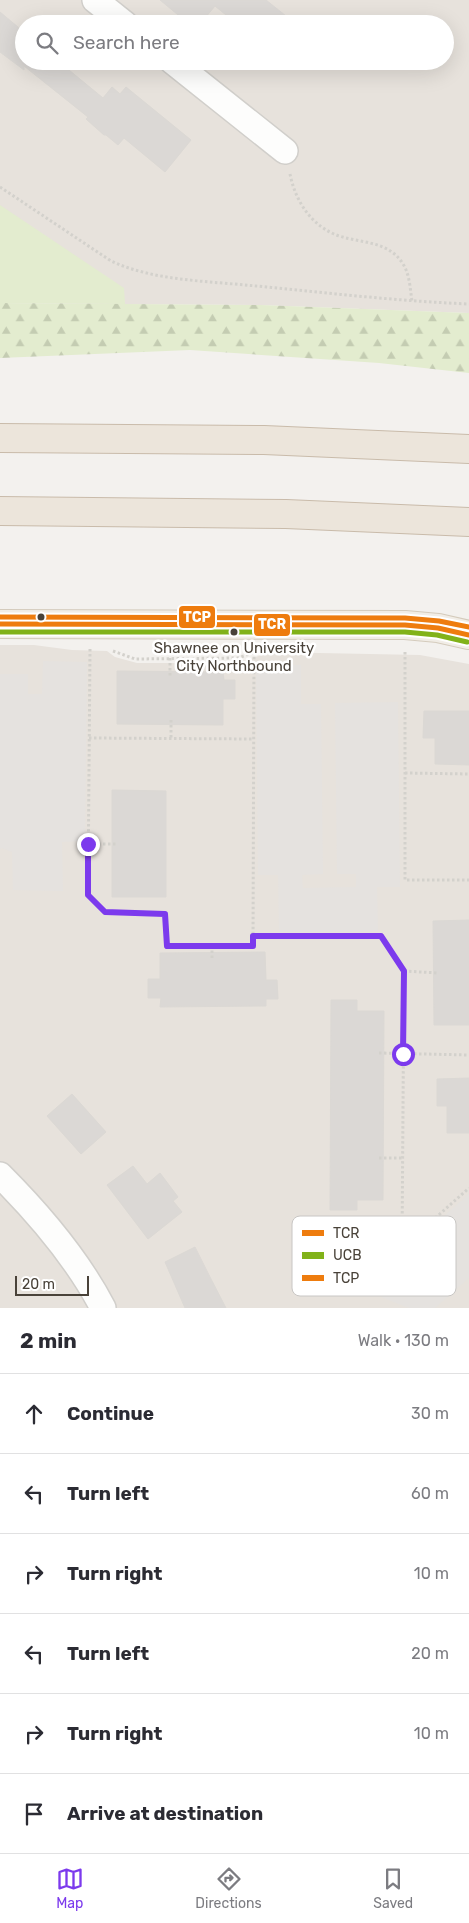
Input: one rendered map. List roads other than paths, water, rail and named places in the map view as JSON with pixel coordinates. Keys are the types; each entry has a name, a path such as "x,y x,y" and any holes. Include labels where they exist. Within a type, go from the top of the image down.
{"highway":[{"path":"0,438 254,440 469,449"},
{"path":"0,511 276,514 469,522"}],"main road":[{"path":"0,624 405,625 438,628 469,635"}],"street":[{"path":"96,0 114,15"},
{"path":"183,70 285,151"},
{"path":"0,1175 69,1253 91,1285 103,1308"}],"place":[{"name":"Shawnee on University City Northbound","path":"234,632"}]}
